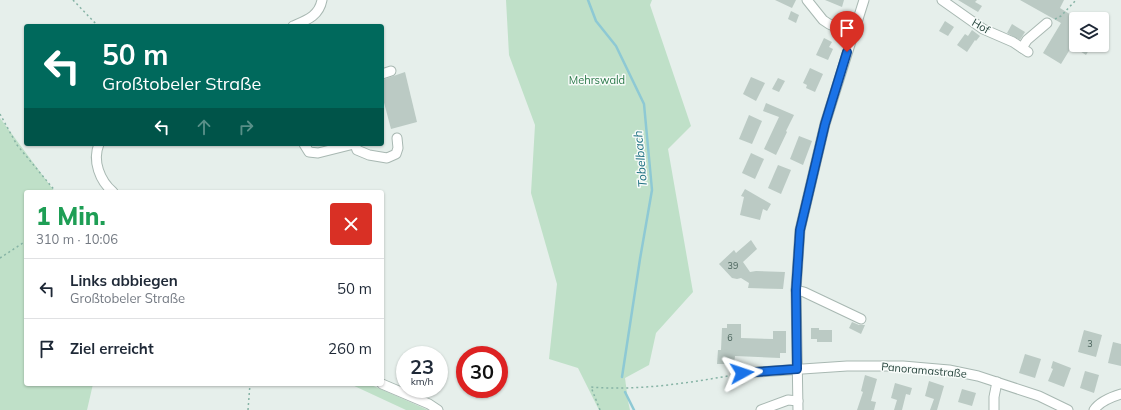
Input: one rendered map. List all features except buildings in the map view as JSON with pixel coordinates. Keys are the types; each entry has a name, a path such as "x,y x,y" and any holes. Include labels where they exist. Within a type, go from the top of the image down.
{"street":[{"path":"311,23 322,0"},
{"path":"807,0 823,20 852,34"},
{"path":"761,410 788,400 798,405 796,290 800,230 825,124 852,34 864,0"},
{"name":"Hof","path":"942,0 973,23 1013,42 1025,50 1028,40 1047,23"},
{"path":"384,73 391,71"},
{"path":"356,146 357,150 368,155 387,158 396,154 398,148 397,138"},
{"path":"98,146 96,150 97,166 111,190"},
{"path":"305,146 309,152 318,153 347,146"},
{"path":"796,290 804,292 861,319"},
{"name":"Panoramastraße","path":"742,373 847,366 903,366 949,370 978,376 1039,396 1068,410"},
{"path":"994,410 994,397 997,382"},
{"path":"384,385 429,404 438,410"},
{"path":"1094,410 1096,406 1111,397 1121,394"}],"path":[{"path":"73,0 96,24"},
{"path":"1047,23 1061,16 1076,0"},
{"path":"0,114 17,145 54,190"},
{"path":"0,258 24,242"},
{"path":"600,410 591,386 606,388 638,388 707,380 742,373"},
{"path":"248,410 250,386"}],"green space":[{"name":"Mehrswald","path":"506,0 652,0 650,5 691,126 668,149 693,292 656,333 649,365 625,378 630,410 599,410 578,368 549,359 557,284 531,193 535,125 509,55"},
{"path":"0,118 54,190 24,190 24,386 93,386 87,410 0,410"},
{"path":"354,386 374,386 396,396 396,398 401,398 428,410 406,410"}],"waterway":[{"name":"Tobelbach","path":"588,0 596,21 616,46 644,104 652,190 622,377"},
{"name":"Tobelbach","path":"625,392 634,410"}],"route":[{"path":"742,373 797,369 796,290 800,230 825,124 847,52"}]}
